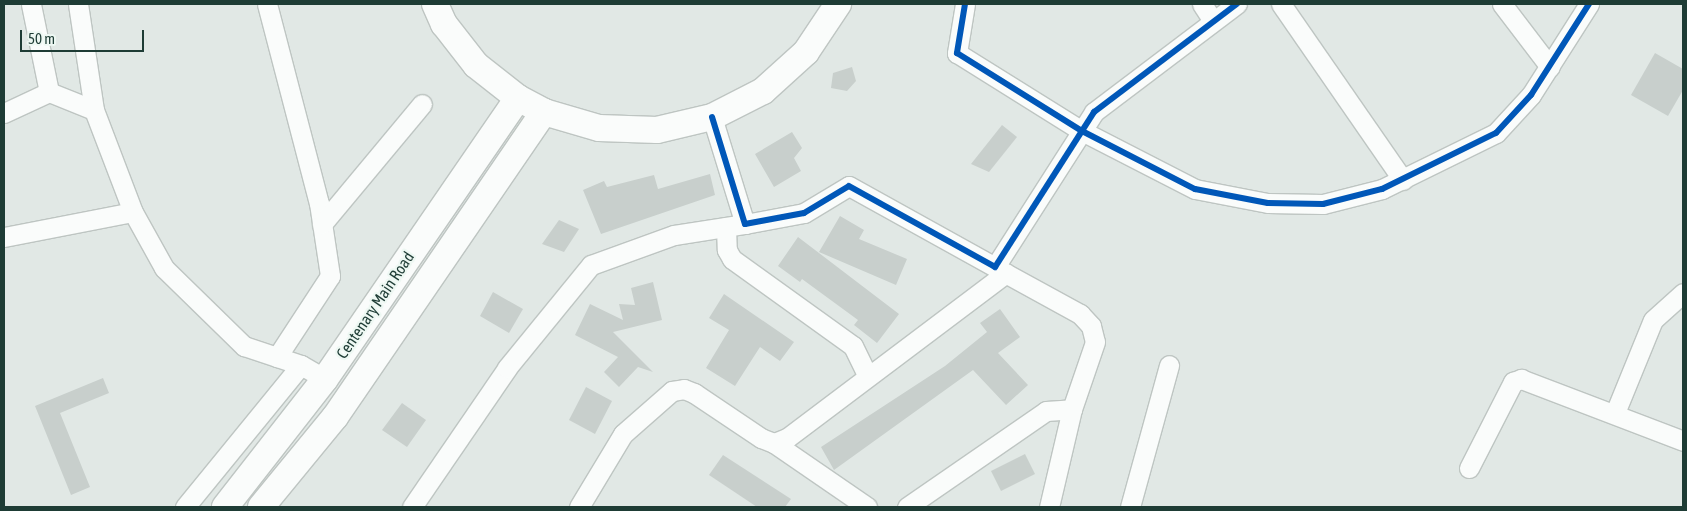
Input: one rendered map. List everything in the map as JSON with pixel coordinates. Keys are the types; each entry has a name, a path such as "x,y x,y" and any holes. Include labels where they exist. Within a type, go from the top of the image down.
{"street":[{"path":"31,4 49,92"},
{"path":"78,4 94,110 132,212 164,268 244,346 301,365 325,379"},
{"path":"267,4 322,224 330,276 277,357"},
{"path":"435,4 444,24 476,65 518,98 544,112 599,128 638,130 657,130 712,117 763,91 806,52 838,4"},
{"path":"965,4 957,53 1082,131 1195,189 1268,203 1322,204 1403,180 1496,133 1531,95 1589,4"},
{"path":"1202,4 1212,21"},
{"path":"774,442 787,438 1000,270 1094,112 1212,21 1238,4"},
{"path":"1281,4 1403,180"},
{"path":"1502,4 1550,67"},
{"path":"49,92 94,110"},
{"path":"4,113 37,101 49,92"},
{"name":"Centenary Main Road","path":"225,507 325,379 518,98"},
{"path":"322,224 422,104"},
{"name":"Centenary Main Road","path":"261,507 335,417 544,112"},
{"path":"712,117 745,224"},
{"path":"412,507 507,368 591,265 674,235 804,213 850,186 1080,314 1091,326 1095,342 1072,410 1049,507"},
{"path":"4,237 132,212"},
{"path":"726,227 727,250 732,259 853,346 867,374"},
{"path":"1615,413 1653,320 1683,294"},
{"path":"185,507 301,365"},
{"path":"1130,507 1170,366"},
{"path":"1469,468 1513,382 1532,382 1683,441"},
{"path":"579,507 623,434 672,391 684,389 694,393 761,438 774,442 867,507"},
{"path":"907,507 1046,411 1072,410"}],"building":[{"path":"1655,53 1683,69 1683,90 1668,116 1631,95"},
{"path":"852,67 856,81 847,91 831,88 833,73"},
{"path":"1002,125 1017,137 989,172 971,164"},
{"path":"792,132 802,148 794,158 801,171 774,187 755,154"},
{"path":"710,174 715,195 601,234 583,190 604,181 607,187 654,175 658,189"},
{"path":"840,216 864,230 859,239 907,259 896,285 819,252"},
{"path":"559,220 579,229 564,252 542,244"},
{"path":"798,237 899,314 877,343 854,325 858,320 802,279 800,282 778,266"},
{"path":"653,282 662,320 613,332 653,372 638,367 619,387 604,372 618,357 575,335 590,304 623,320 619,304 635,305 631,288"},
{"path":"493,292 523,309 509,333 480,316"},
{"path":"724,294 794,342 780,361 760,347 735,386 706,368 729,330 709,318"},
{"path":"1000,309 1020,337 998,353 1028,385 1006,405 973,370 834,470 821,447 945,366 987,332 980,323"},
{"path":"103,378 109,393 60,413 90,487 71,495 35,406"},
{"path":"586,387 612,401 595,434 569,420"},
{"path":"402,403 426,420 407,447 382,430"},
{"path":"1025,454 1035,474 1001,491 991,471"},
{"path":"723,455 791,499 785,507 757,507 709,475"}],"cycle path":[{"path":"965,4 957,53 1082,131 1195,189 1268,203 1323,204 1382,189 1496,133 1531,95 1589,4"},
{"path":"712,117 745,224 804,213 849,186 995,267 1094,112 1237,4"}]}
